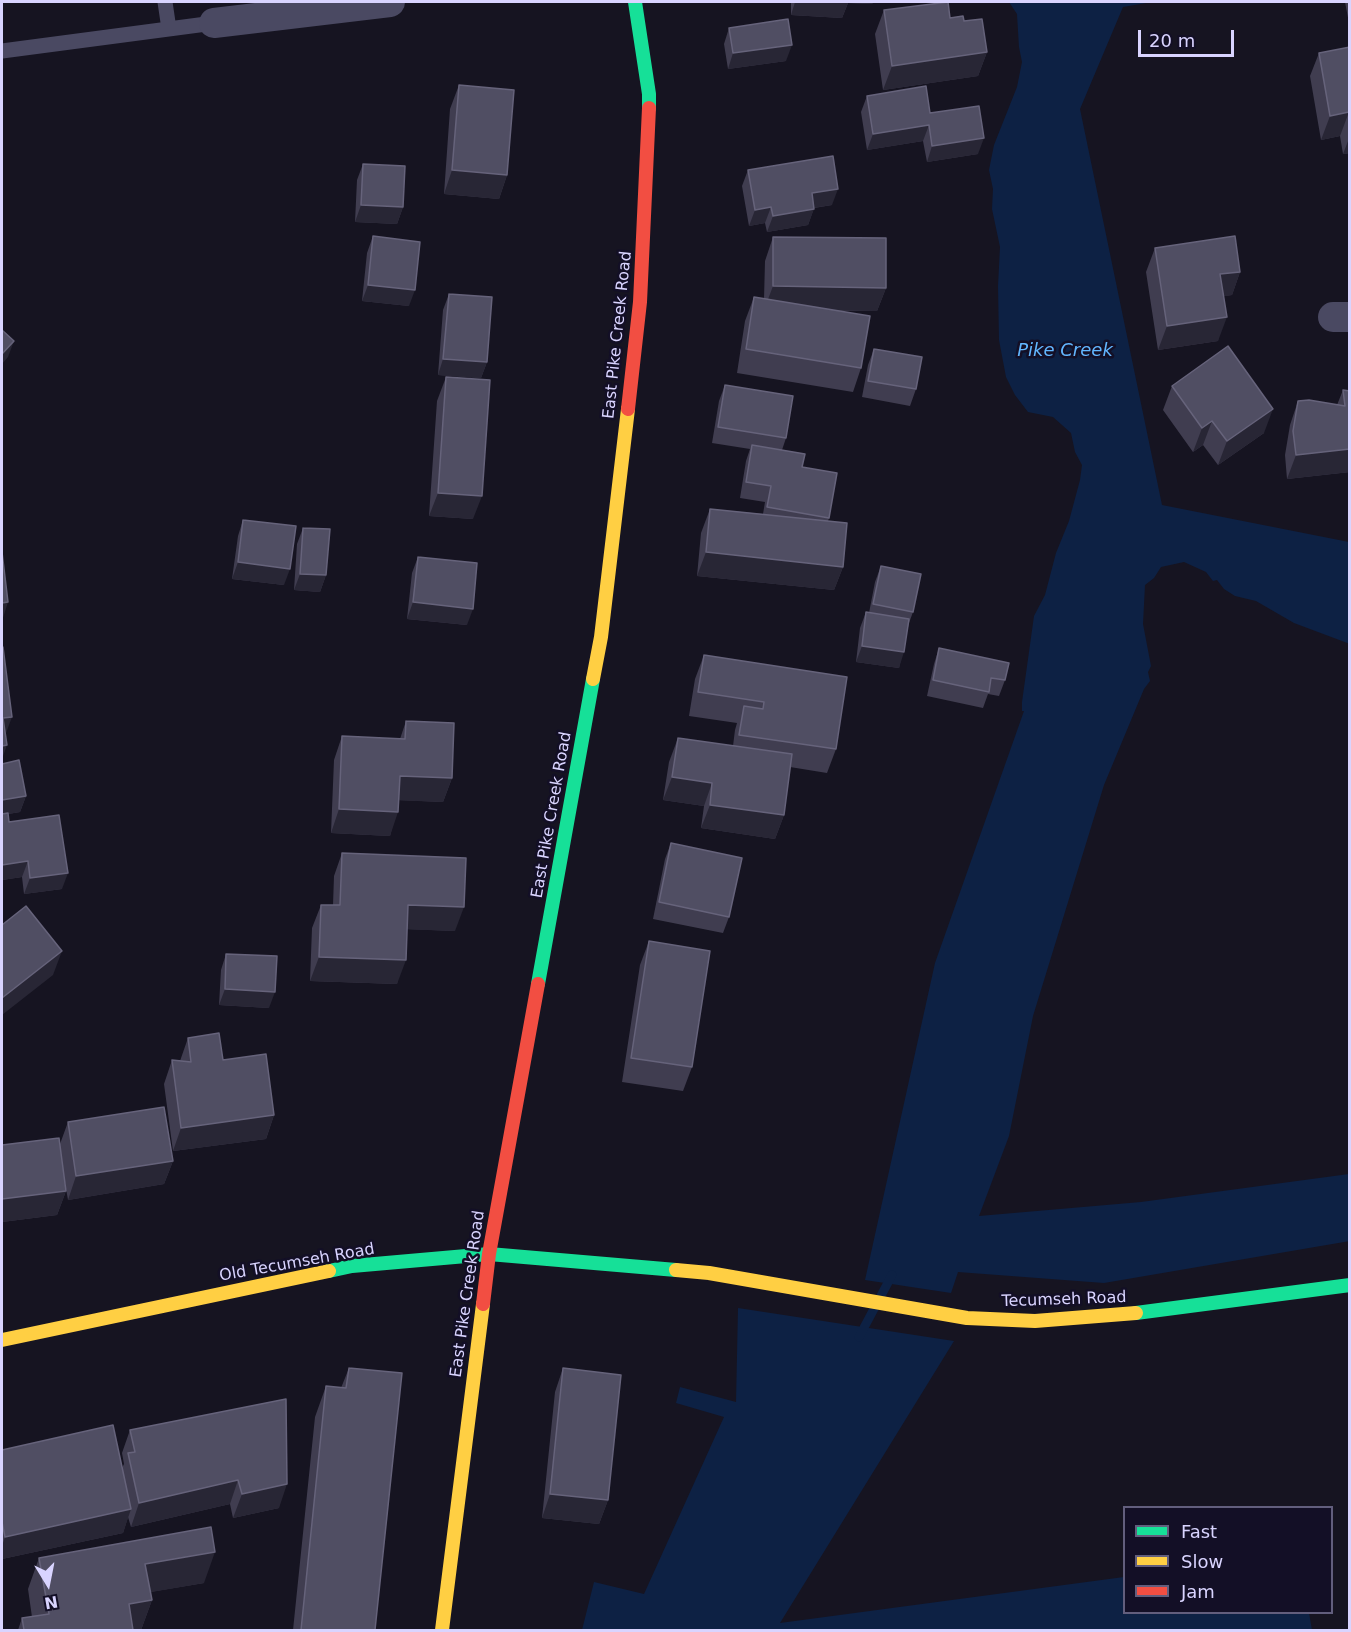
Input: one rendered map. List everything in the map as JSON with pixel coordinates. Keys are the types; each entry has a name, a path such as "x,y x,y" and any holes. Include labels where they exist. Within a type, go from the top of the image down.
{"street":[{"path":"214,23 390,2"},
{"name":"East Pike Creek Road","path":"442,1630 489,1254 601,637 640,302 645,218 649,94 635,2"},
{"name":"Old Tecumseh Road","path":"2,1340 352,1266 489,1254 709,1273"},
{"name":"Tecumseh Road","path":"709,1273 967,1318 1035,1321 1124,1315 1350,1285"}],"lane":[{"path":"165,2 170,29"},
{"path":"2,51 214,23"}],"water":[{"name":"Pike Creek","path":"1009,2 1152,2 1123,7 1080,109 1162,505 1349,542 1350,644 1294,623 1256,601 1235,596 1224,589 1217,580 1213,581 1206,572 1184,562 1161,567 1154,578 1145,585 1143,624 1151,666 1148,672 1150,681 1144,689 1104,785 1033,1016 1009,1136 979,1216 1141,1202 1349,1174 1350,1241 1104,1283 958,1272 951,1293 865,1280 935,963 1024,711 1022,711 1022,702 1034,616 1045,595 1056,553 1069,521 1082,465 1075,452 1071,433 1053,417 1028,412 1015,395 1006,377 999,340 1000,247 992,209 993,189 989,170 994,145 1017,87 1022,62 1017,14"},
{"path":"738,1308 954,1341 780,1623 1123,1577 1123,1614 1309,1614 1312,1630 582,1630 594,1582 644,1594 724,1417 676,1403 680,1387 736,1402"}],"building":[{"path":"948,2 950,18 963,16 964,21 982,19 987,52 892,66 884,10"},
{"path":"788,19 792,45 733,53 729,28"},
{"path":"1350,47 1350,117 1349,112 1330,116 1319,53"},
{"path":"459,85 514,90 507,175 452,170"},
{"path":"926,86 930,113 979,106 984,138 932,146 929,125 873,134 867,96"},
{"path":"833,156 838,189 812,193 814,209 773,216 771,207 755,210 748,170"},
{"path":"363,164 405,166 403,207 361,205"},
{"path":"373,236 420,242 415,290 368,285"},
{"path":"1235,236 1240,272 1220,274 1227,317 1167,326 1155,248"},
{"path":"773,237 886,238 886,288 773,286"},
{"path":"449,294 492,297 487,362 443,359"},
{"path":"754,297 870,316 861,368 746,349"},
{"path":"2,330 14,341 2,354"},
{"path":"1228,346 1273,409 1227,441 1212,421 1202,428 1172,386"},
{"path":"874,349 922,357 916,389 868,381"},
{"path":"446,377 490,380 482,496 438,493"},
{"path":"725,385 793,396 786,438 718,427"},
{"path":"1343,390 1350,391 1350,449 1296,455 1293,431 1298,401 1309,400 1345,406"},
{"path":"752,445 805,454 802,467 837,473 829,518 767,507 771,486 746,482"},
{"path":"710,509 847,523 843,567 706,552"},
{"path":"243,520 296,526 290,569 238,562"},
{"path":"303,528 330,529 326,575 300,574"},
{"path":"2,552 8,602 2,603"},
{"path":"418,557 477,563 473,609 413,602"},
{"path":"881,566 921,574 913,612 873,604"},
{"path":"866,612 909,619 904,652 862,646"},
{"path":"2,647 12,717 3,718 7,745 2,746"},
{"path":"939,648 1009,663 1005,680 991,678 989,692 933,680"},
{"path":"704,655 847,677 836,749 739,735 744,706 763,709 764,702 698,692"},
{"path":"406,721 454,723 452,778 400,776 398,812 339,809 342,736 405,739"},
{"path":"678,738 792,754 784,815 710,805 712,783 672,777"},
{"path":"19,760 26,796 2,800 2,764"},
{"path":"8,813 9,822 59,815 68,873 30,878 28,861 2,865 2,814"},
{"path":"671,843 742,858 729,917 659,902"},
{"path":"342,853 466,858 464,907 408,905 406,960 319,957 321,905 340,905"},
{"path":"26,906 62,951 2,998 2,925"},
{"path":"649,941 710,951 692,1067 631,1058"},
{"path":"226,954 277,956 275,992 225,989"},
{"path":"219,1033 223,1060 266,1054 274,1115 181,1128 172,1060 191,1062 188,1038"},
{"path":"164,1107 173,1161 76,1176 68,1122"},
{"path":"59,1138 66,1191 2,1199 2,1145"},
{"path":"349,1368 402,1373 375,1630 301,1630 326,1386 346,1388"},
{"path":"563,1368 621,1375 608,1500 550,1494"},
{"path":"286,1399 287,1484 242,1494 238,1480 139,1503 128,1453 135,1452 130,1430"},
{"path":"113,1425 131,1509 5,1537 2,1522 2,1450"},
{"path":"211,1527 215,1552 145,1564 152,1600 129,1604 133,1630 24,1630 22,1618 49,1614 39,1558"}],"waterway":[{"path":"859,1337 892,1275"}],"traffic: fast":[{"path":"635,2 649,94 649,108"},
{"path":"538,984 593,679"},
{"path":"329,1271 352,1266 489,1254 676,1270"},
{"path":"1136,1313 1350,1285"}],"traffic: slow":[{"path":"593,679 601,637 628,409"},
{"path":"676,1270 709,1273 967,1318 1035,1321 1136,1313"},
{"path":"2,1340 329,1271"},
{"path":"442,1630 483,1304"}],"traffic: jam":[{"path":"628,409 640,302 649,108"},
{"path":"483,1304 489,1254 538,984"}]}
